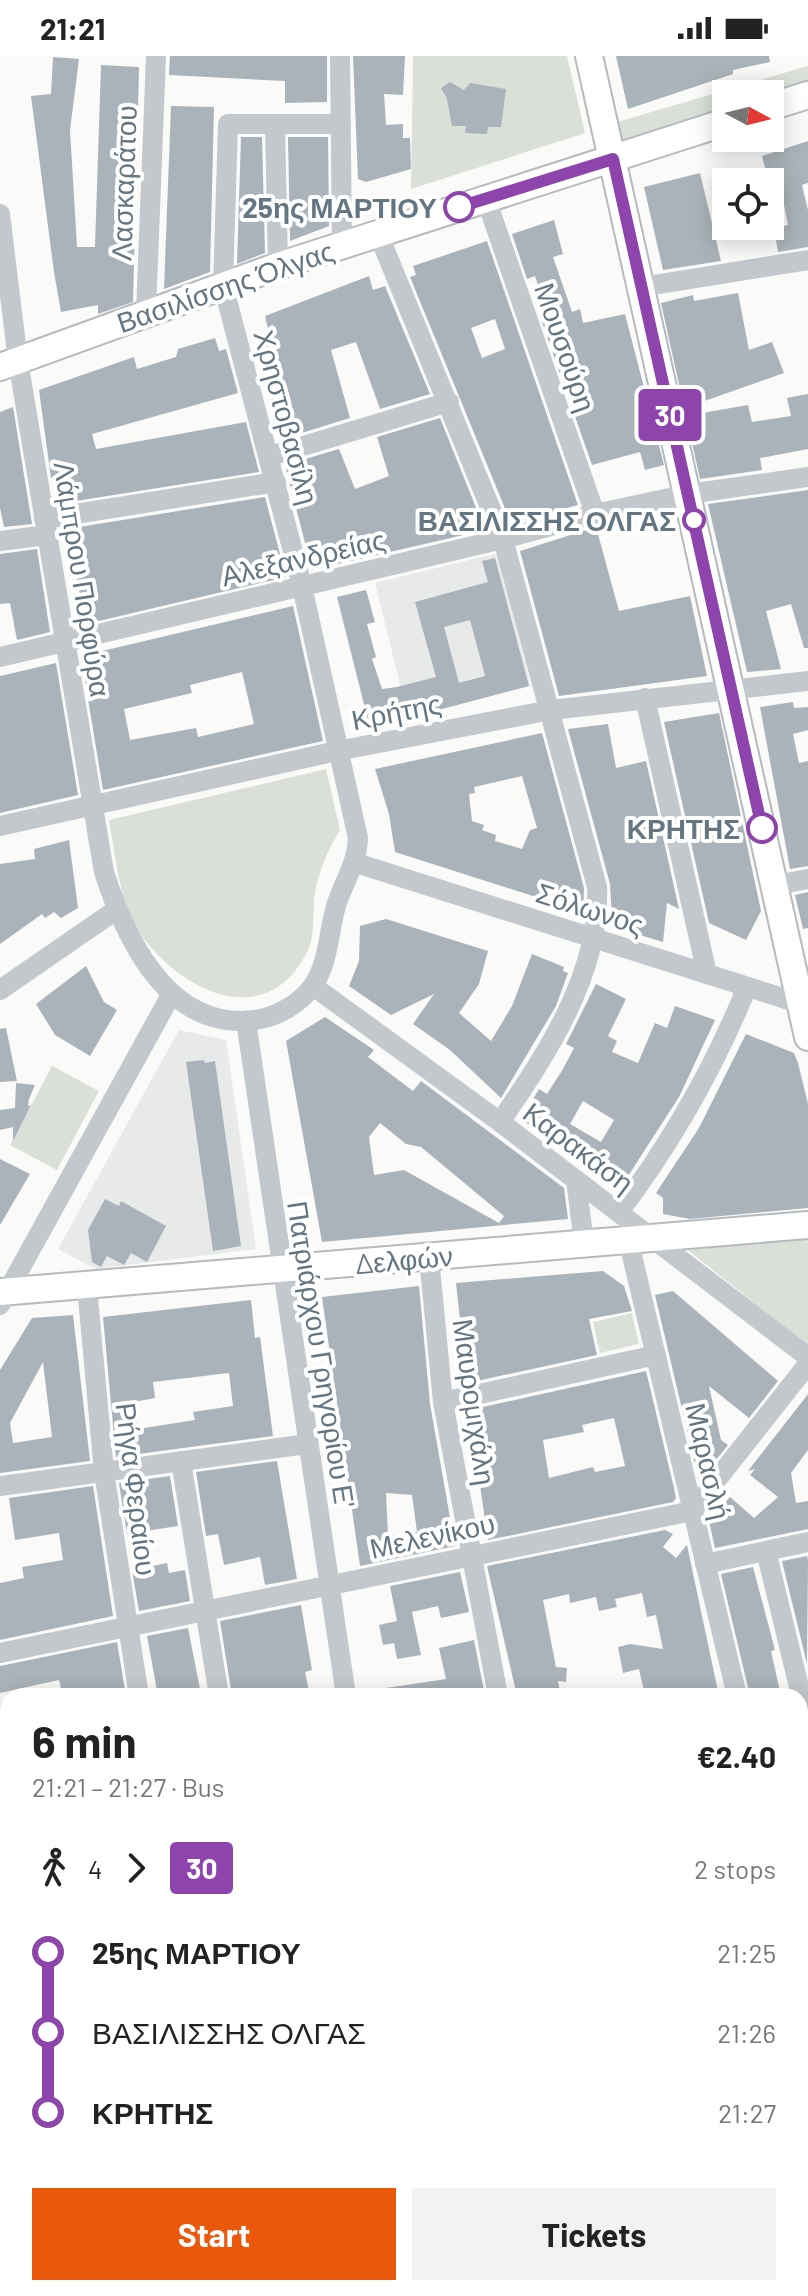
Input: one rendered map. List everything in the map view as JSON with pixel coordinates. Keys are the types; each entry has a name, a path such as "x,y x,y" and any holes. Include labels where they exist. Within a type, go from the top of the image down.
{"main road":[{"path":"589,56 775,885 805,1005 808,1037"},
{"path":"784,103 808,95"},
{"name":"Βασιλίσσης Όλγας","path":"9,364 278,266 712,127"},
{"name":"Δελφών","path":"2,1297 808,1225"}],"street":[{"name":"Λασκαράτου","path":"146,313 156,56"},
{"path":"340,56 342,245"},
{"name":"Χρηστοβασίλη","path":"275,124 228,124 223,285 302,586 358,838 356,863"},
{"path":"278,266 275,124 341,124"},
{"name":"Μουσούρη","path":"486,199 595,514"},
{"name":"Λάμπρου Πορφύρα","path":"0,214 9,364 46,527 104,872 116,910 137,948 171,995"},
{"path":"378,233 503,539 597,887 591,938 559,1029 500,1122"},
{"path":"641,287 808,260"},
{"path":"270,456 449,402"},
{"name":"Αλεξανδρείας","path":"0,657 503,539 595,514 688,494 808,477"},
{"path":"0,541 46,527 276,482"},
{"name":"Κρήτης","path":"0,826 337,751 551,710 731,687 808,681"},
{"path":"645,698 707,974"},
{"path":"2,1297 171,995 210,1015 246,1021 278,1013 298,1002 313,986 328,949 335,908 356,863"},
{"name":"Σόλωνος","path":"356,863 805,1005"},
{"path":"775,885 808,879"},
{"path":"0,990 116,910"},
{"name":"Καρακάση","path":"313,986 619,1212 638,1238 808,1357"},
{"path":"619,1212 674,1136 718,1054 747,987"},
{"name":"Πατριάρχου Γρηγορίου Ε'","path":"246,1021 280,1270 345,1688"},
{"path":"576,1180 584,1243"},
{"name":"Μαρασλή","path":"638,1238 656,1355 735,1688"},
{"name":"Μαυρομιχάλη","path":"429,1257 443,1402 496,1688"},
{"name":"Ρήγα Φεραίου","path":"87,1287 104,1472 138,1688"},
{"path":"443,1402 656,1355"},
{"path":"692,1511 808,1364"},
{"path":"0,1486 307,1444"},
{"path":"181,1461 218,1688"},
{"name":"Μελενίκου","path":"0,1653 692,1511"},
{"path":"705,1564 808,1542"},
{"path":"766,1551 799,1688"}],"shaded area":[{"path":"413,56 567,56 585,133 411,189"},
{"path":"808,66 808,84 784,90 784,80 760,80"},
{"path":"712,94 712,114 619,144 614,123"},
{"path":"498,553 531,686 408,717 375,583"},
{"path":"326,769 340,830 317,883 310,946 290,977 270,991 248,997 225,995 179,974 142,936 128,910 109,820"},
{"path":"179,1030 226,1040 256,1249 96,1269 58,1249"},
{"path":"52,1066 99,1091 57,1170 10,1145"},
{"path":"808,1239 808,1346 688,1250"},
{"path":"632,1313 639,1344 600,1353 593,1322"}],"building":[{"path":"170,56 327,56 327,102 285,103 285,81 169,75"},
{"path":"353,56 405,56 403,95 384,94 386,125 403,124 403,138 410,138 411,169 366,182 358,179"},
{"path":"616,56 769,56 770,62 733,70 733,74 628,109"},
{"path":"53,57 79,59 70,130 77,247 95,247 101,65 139,67 133,302 98,314 98,305 61,312 31,96 51,94"},
{"path":"450,82 464,90 470,83 506,89 501,127 488,127 487,134 465,133 466,126 452,126 447,99 441,88"},
{"path":"171,106 214,107 210,272 164,289"},
{"path":"241,137 262,137 265,253 237,264"},
{"path":"288,137 328,137 329,226 290,241"},
{"path":"808,141 808,183 802,185 808,210 808,247 778,252 776,240 784,240 784,226 788,225 784,205 784,168 765,168 762,156 784,152 784,149"},
{"path":"700,173 712,223 712,240 716,240 721,261 663,270 644,187"},
{"path":"554,220 563,254 553,257 572,312 580,309 583,323 625,314 664,465 645,470 640,452 592,465 542,322 549,319 535,276 527,279 512,234"},
{"path":"487,241 578,505 511,523 410,277 416,275 413,266","holes":["495,319 505,349 482,358 471,328"]},
{"path":"369,276 373,290 385,286 430,394 380,409 356,342 331,350 350,418 282,439 256,336 269,333 265,316"},
{"path":"738,293 749,350 772,342 784,373 699,403 702,413 748,405 752,422 791,416 787,398 808,394 808,449 760,458 762,470 700,479 661,303 693,295 694,301"},
{"path":"215,338 219,351 226,349 238,393 92,434 96,449 246,422 259,472 63,503 59,477 51,478 39,390 134,357 137,369 176,357 178,349"},
{"path":"13,407 32,524 4,527 0,508 0,412"},
{"path":"440,418 485,530 312,570 285,465 339,449 355,489 389,476 377,437"},
{"path":"808,490 808,648 804,648 791,604 766,611 781,669 747,672 708,504"},
{"path":"265,497 286,577 86,624 76,574 81,573 73,528"},
{"path":"596,527 619,611 690,596 707,676 559,696 520,551"},
{"path":"37,549 50,632 17,640 10,603 0,604 0,554"},
{"path":"495,558 529,686 370,728 337,597 366,590 375,622 367,624 376,657 372,659 382,689 397,687 436,677 415,602 488,582 482,561","holes":["470,620 485,676 459,683 444,627"]},
{"path":"293,606 323,741 103,790 81,656","holes":["242,672 254,724 198,737 196,728 130,740 124,709 192,693 190,685"]},
{"path":"56,663 78,795 0,813 0,676"},
{"path":"793,702 794,708 808,707 808,730 793,734 799,763 808,761 808,866 790,869 760,707"},
{"path":"719,713 761,911 746,940 709,923 664,722"},
{"path":"608,724 616,768 646,761 679,909 667,903 663,942 636,934 638,928 612,919 610,884 568,729"},
{"path":"542,733 584,888 583,912 395,852 389,814 375,769","holes":["522,776 537,828 530,830 522,849 495,841 496,835 482,830 484,825 472,821 469,794 475,793 474,787"]},
{"path":"69,840 78,908 61,918 54,912 45,918 42,914 0,944 0,864 35,859 34,849"},
{"path":"808,892 808,928 803,929 795,895"},
{"path":"386,919 488,951 479,984 459,1013 491,1041 512,1006 532,954 564,967 563,971 568,973 556,1006 501,1098 450,1050 413,1024 434,994 391,1015 349,986 359,961 360,926"},
{"path":"86,966 104,1002 117,1010 90,1056 55,1035 36,1004"},
{"path":"596,984 626,999 608,1036 617,1041 612,1052 638,1063 655,1023 667,1028 675,1006 715,1020 679,1097 619,1190 587,1164 589,1161 521,1120 539,1089 547,1094 563,1069 574,1048 566,1044","holes":["583,1101 614,1120 601,1142 570,1124"]},
{"path":"325,1017 374,1050 368,1057 413,1091 421,1081 564,1188 568,1219 322,1242 286,1041","holes":["380,1123 406,1144 421,1147 504,1216 499,1223 404,1170 374,1175 369,1137"]},
{"path":"6,1028 17,1081 0,1082 0,1029"},
{"path":"746,1034 794,1053 798,1063 808,1104 808,1208 690,1219 663,1214 663,1198 656,1193 699,1128"},
{"path":"204,1060 205,1063 215,1061 241,1246 213,1251 186,1062"},
{"path":"16,1083 35,1085 28,1106 31,1105 13,1141 13,1127 0,1130 0,1110 15,1108"},
{"path":"0,1159 30,1174 0,1225"},
{"path":"105,1199 119,1206 121,1201 166,1226 147,1262 131,1253 124,1265 107,1256 101,1267 92,1262 88,1230"},
{"path":"603,1271 624,1286 632,1311 589,1319 597,1355 467,1383 456,1283"},
{"path":"419,1286 430,1404 455,1546 360,1566 322,1297","holes":["386,1493 412,1495 417,1532 388,1536"]},
{"path":"673,1291 778,1381 749,1418 709,1386 721,1440 728,1445 699,1481 655,1295"},
{"path":"251,1300 255,1338 260,1337 273,1436 116,1457 103,1317","holes":["229,1373 233,1406 193,1412 195,1420 138,1429 134,1402 155,1398 153,1382"]},
{"path":"73,1315 90,1461 0,1473 0,1370 32,1318","holes":["43,1362 52,1437 13,1443 10,1423"]},
{"path":"646,1371 676,1498 673,1502 488,1540 469,1410","holes":["614,1418 625,1466 595,1472 593,1467 549,1478 543,1440 584,1432 582,1425"]},
{"path":"808,1394 808,1450 791,1473 796,1503 808,1501 808,1529 715,1548 709,1521 730,1497 754,1518 778,1497 750,1475 755,1469 748,1471"},
{"path":"277,1461 297,1579 265,1585 260,1557 224,1565 218,1534 206,1536 196,1472"},
{"path":"170,1476 178,1526 127,1534 119,1483"},
{"path":"93,1486 113,1616 0,1640 0,1583 24,1578 22,1567 63,1560 59,1533 15,1540 9,1498"},
{"path":"665,1530 673,1534 663,1547 676,1558 687,1545 717,1688 643,1688 639,1669 623,1673 618,1647 630,1644 663,1649 656,1615 647,1617 642,1593 615,1599 617,1607 599,1611 596,1597 570,1603 569,1594 543,1600 556,1667 567,1668 566,1682 558,1681 559,1688 515,1688 487,1566"},
{"path":"807,1556 808,1560 807,1664 782,1561"},
{"path":"167,1563 169,1573 185,1570 190,1601 139,1611 132,1570"},
{"path":"753,1567 775,1650 771,1651 779,1688 748,1688 721,1574"},
{"path":"460,1572 469,1612 441,1618 438,1606 412,1612 421,1655 397,1659 394,1643 383,1645 379,1625 397,1621 390,1586"},
{"path":"301,1605 312,1670 305,1672 308,1688 231,1688 220,1621"},
{"path":"188,1628 200,1688 157,1688 147,1636"},
{"path":"474,1640 483,1688 386,1688 446,1679 439,1648"},
{"path":"117,1642 125,1688 61,1688 59,1680 23,1688 0,1688 0,1666"}],"bus line":[{"name":"30","path":"459,207 613,159 762,828"}],"place":[{"name":"25ης ΜΑΡΤΙΟΥ","path":"459,207"},
{"name":"ΒΑΣΙΛΙΣΣΗΣ ΟΛΓΑΣ","path":"694,520"},
{"name":"ΚΡΗΤΗΣ","path":"762,828"}]}
